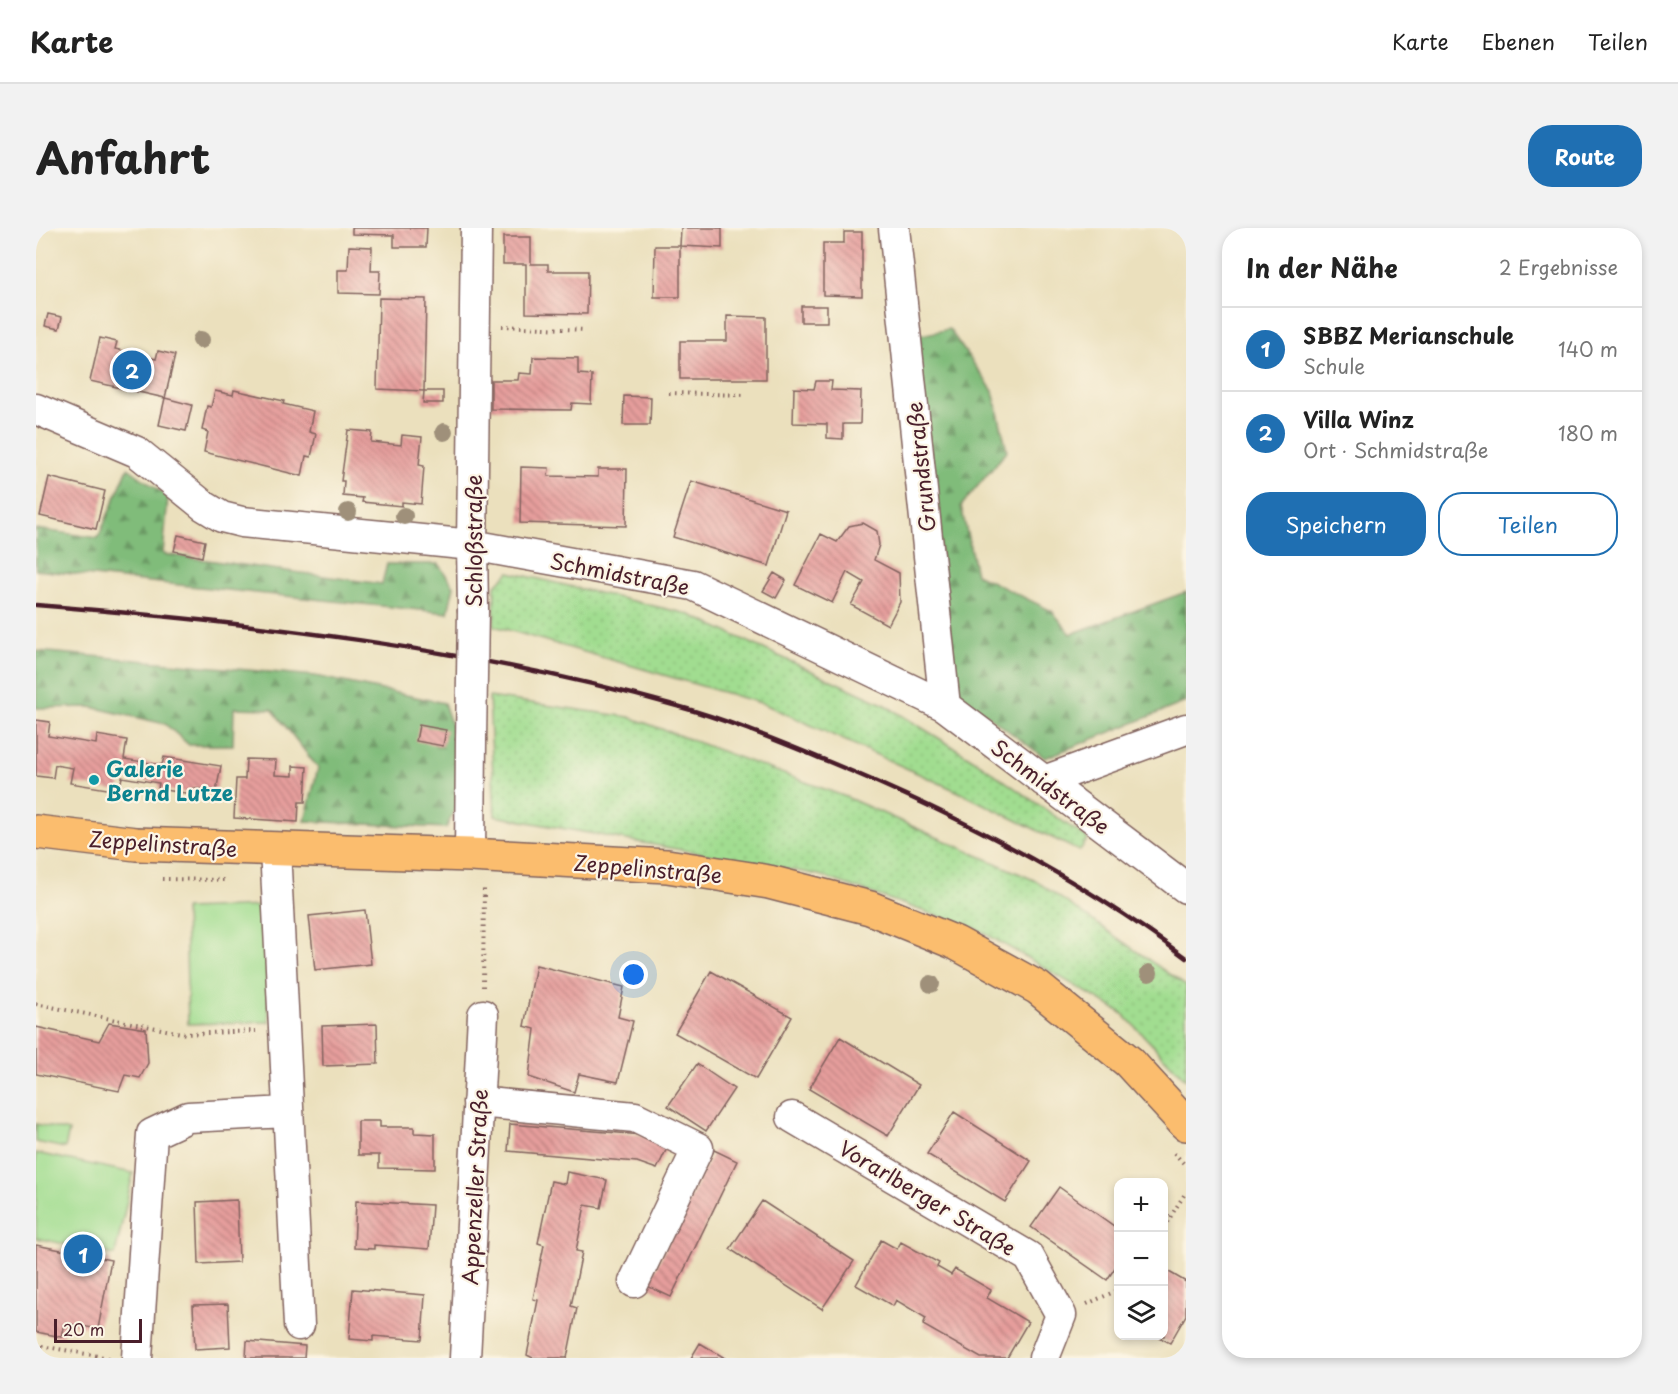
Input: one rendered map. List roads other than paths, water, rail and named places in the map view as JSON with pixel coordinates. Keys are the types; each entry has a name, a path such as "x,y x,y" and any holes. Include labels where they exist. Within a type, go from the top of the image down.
{"main road":[{"name":"Zeppelinstraße","path":"36,832 276,861 477,867 667,866 769,882 870,908 956,943 1038,988 1129,1062 1178,1137"}],"street":[{"name":"Schloßstraße","path":"476,228 471,741 477,867"},
{"name":"Grundstraße","path":"894,228 945,706"},
{"name":"Schmidstraße","path":"36,409 137,452 222,517 242,522 472,545 693,585 945,706 1186,888"},
{"path":"1044,781 1186,729"},
{"path":"276,861 299,1325"},
{"name":"Appenzeller Straße","path":"465,1358 483,1015"},
{"path":"478,1102 635,1117 698,1148 634,1282"},
{"path":"137,1358 152,1134 188,1117 288,1112"},
{"name":"Vorarlberger Straße","path":"792,1117 1029,1257 1061,1316 1044,1358"}],"railway":[{"path":"36,605 197,620 360,640 520,668 696,712 753,731 874,781 1013,848 1101,900 1186,958"}],"place":[{"name":"Villa Winz","path":"132,370"},
{"name":"Galerie Bernd Lutze","path":"94,780"},
{"name":"SBBZ Merianschule","path":"83,1254"}]}
